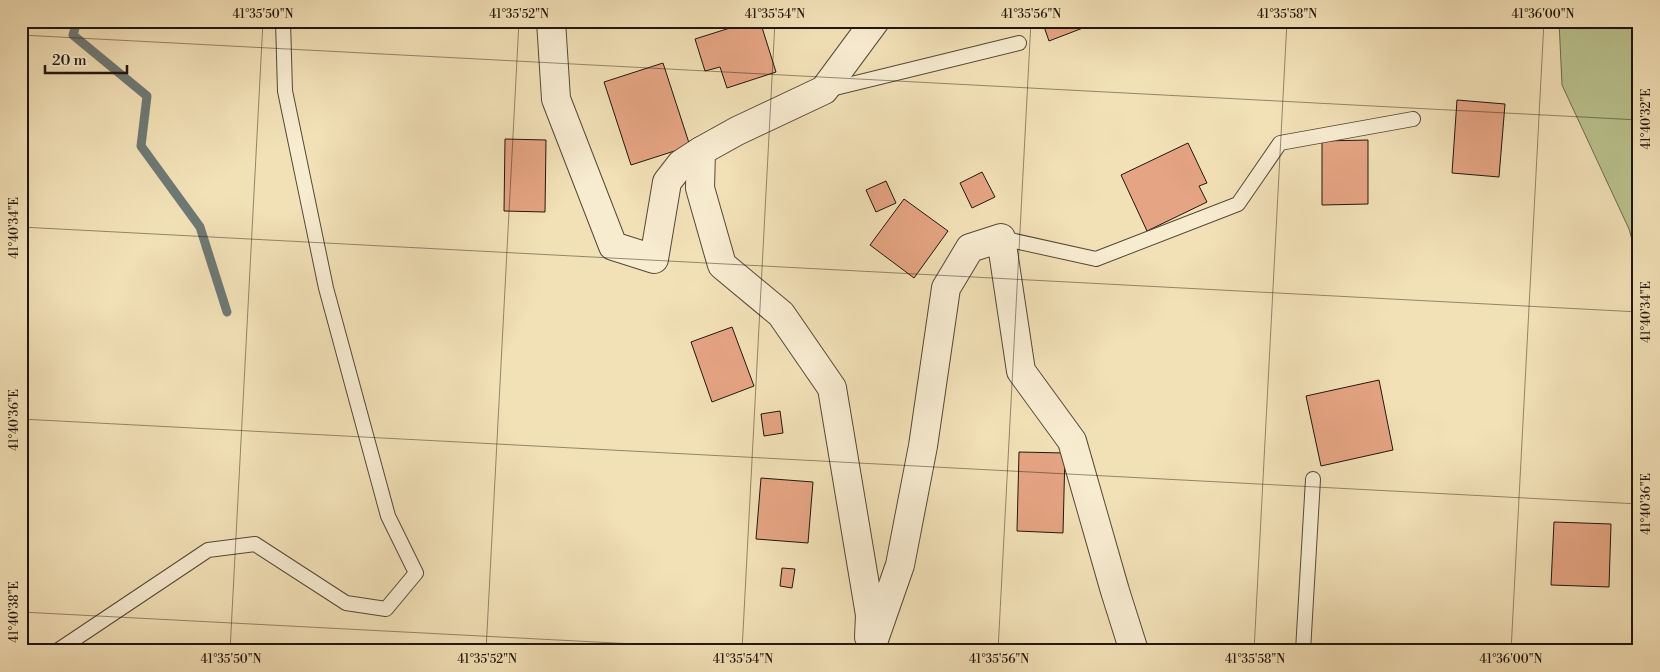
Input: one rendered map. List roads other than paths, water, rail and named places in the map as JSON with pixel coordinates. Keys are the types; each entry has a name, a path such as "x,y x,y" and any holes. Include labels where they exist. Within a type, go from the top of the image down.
{"street":[{"path":"551,21 556,100 613,246 654,259 667,182 681,164 737,131 824,90 875,21"},
{"path":"701,151 700,188 722,265 781,314 832,388 870,614 869,651"},
{"path":"869,651 900,565 923,446 946,288 970,248 1001,238 1022,370 1072,441 1114,591 1134,651"}],"lane":[{"path":"57,651 208,550 254,544 346,603 386,609 416,573 388,516 326,288 285,91 283,21"},
{"path":"824,90 1019,43"},
{"path":"1001,238 1096,259 1238,204 1280,143 1413,119"},
{"path":"1303,651 1313,479"}],"waterway":[{"path":"77,21 73,35 147,96 141,146 200,227 227,312"}]}
